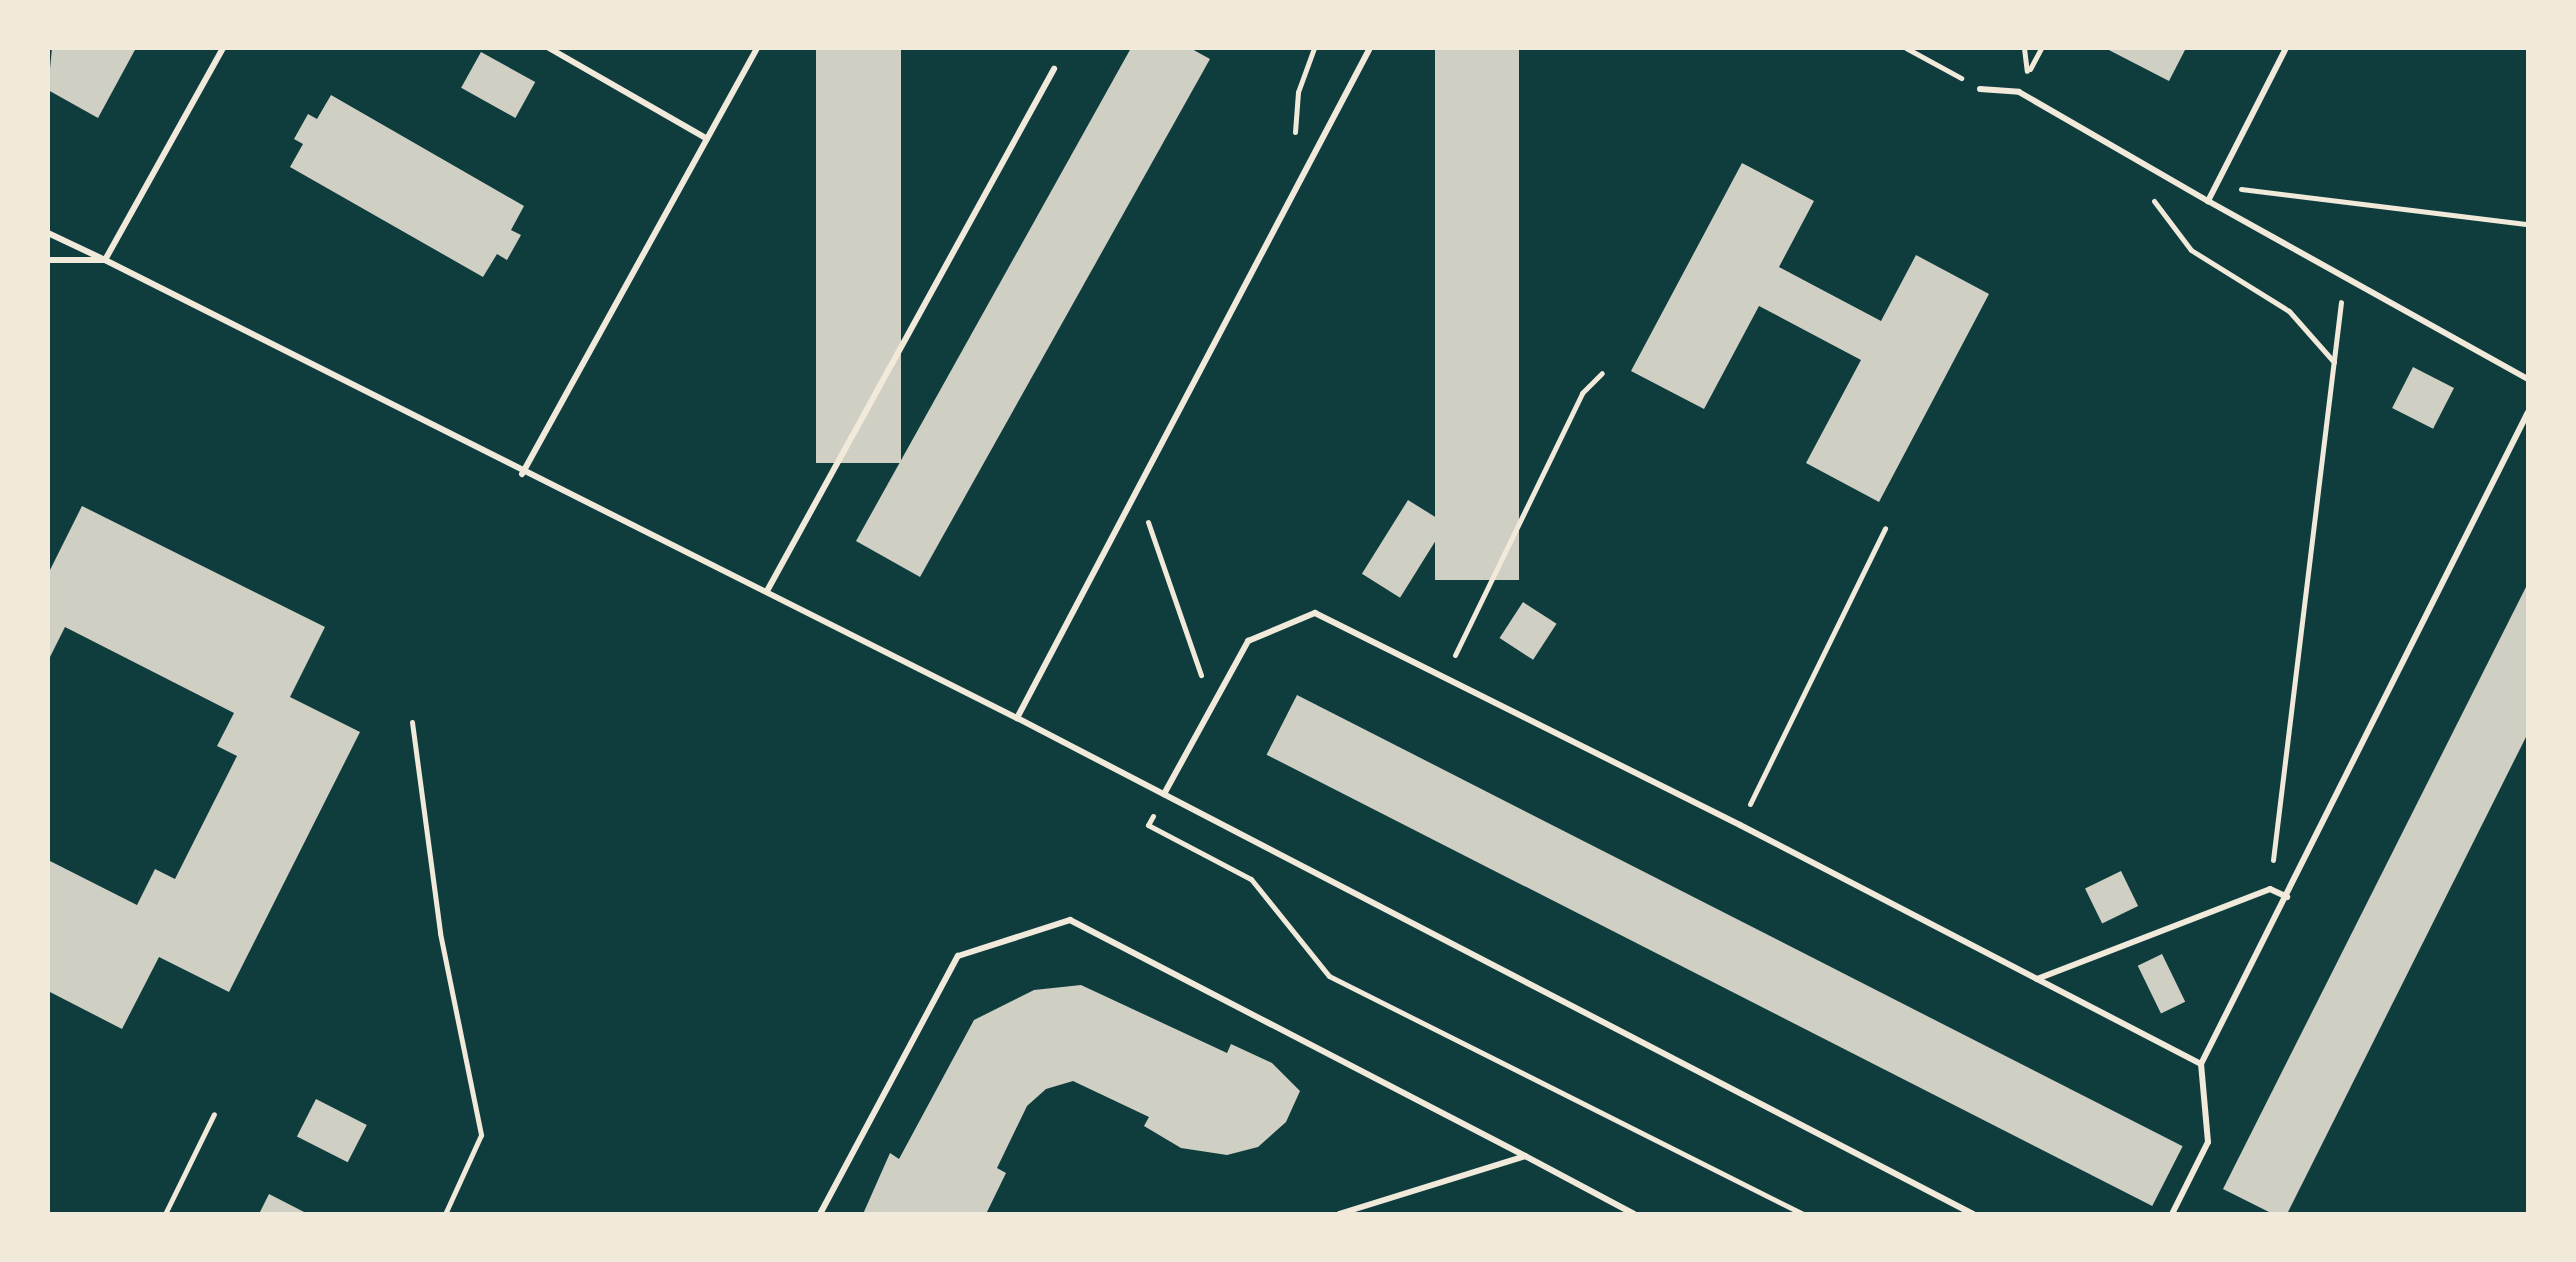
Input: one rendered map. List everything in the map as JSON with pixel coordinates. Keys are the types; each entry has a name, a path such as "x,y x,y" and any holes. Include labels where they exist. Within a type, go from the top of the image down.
{"lane":[{"path":"105,260 223,48"},
{"path":"549,48 707,139"},
{"path":"522,474 757,48"},
{"path":"1017,718 1370,48"},
{"path":"2208,201 2286,48"},
{"path":"767,591 1054,69"},
{"path":"1980,89 2019,92 2528,379"},
{"path":"48,233 522,474 767,591 1017,718 1973,1214"},
{"path":"48,260 105,260"},
{"path":"2172,1214 2208,1142 2201,1064 2528,412"},
{"path":"1164,794 1248,641 1315,613 1740,825 2201,1064"},
{"path":"2037,979 2270,889 2287,897"},
{"path":"820,1214 958,956 1070,920 1634,1214"},
{"path":"1339,1214 1525,1156"}],"path":[{"path":"1906,48 1980,89"},
{"path":"2024,48 2027,75"},
{"path":"2216,186 2528,224"},
{"path":"2145,189 2191,250 2289,311 2334,362"},
{"path":"2270,889 2344,277"},
{"path":"1444,677 1582,393 1602,373"},
{"path":"1137,490 1211,706"},
{"path":"1740,825 1885,528"},
{"path":"412,722 440,933 481,1135 445,1214"},
{"path":"1164,794 1148,825 1251,879 1329,976 1803,1214"},
{"path":"165,1214 214,1114"}],"building":[{"path":"52,48 136,48 98,118 48,90"},
{"path":"816,48 901,48 901,463 816,463"},
{"path":"1131,48 1190,48 1210,59 920,577 856,541"},
{"path":"1435,48 1519,48 1519,580 1435,580"},
{"path":"2105,48 2186,48 2169,81"},
{"path":"481,52 535,82 515,118 461,88"},
{"path":"331,95 524,206 511,230 521,235 507,260 497,254 483,277 290,167 303,144 294,139 308,114 317,119"},
{"path":"1742,163 1814,201 1779,267 1881,321 1916,255 1989,294 1879,502 1806,463 1861,360 1759,306 1704,409 1631,371"},
{"path":"2413,367 2454,388 2433,429 2392,408"},
{"path":"1408,500 1446,524 1400,598 1362,574"},
{"path":"82,506 325,627 290,697 360,732 229,992 159,957 122,1029 48,991 48,860 137,905 155,869 175,879 237,756 217,746 234,713 65,627 48,661 48,574"},
{"path":"2528,583 2528,733 2287,1214 2273,1214 2223,1189"},
{"path":"1523,602 1557,624 1533,660 1500,638"},
{"path":"1297,695 2183,1146 2152,1206 1267,755"},
{"path":"2121,871 2138,906 2102,924 2085,889"},
{"path":"2162,954 2185,1002 2161,1013 2138,966"},
{"path":"1081,985 1227,1053 1231,1044 1272,1063 1300,1091 1286,1122 1258,1147 1227,1155 1181,1148 1144,1126 1149,1117 1073,1081 1046,1089 1027,1106 997,1168 1006,1173 986,1214 863,1214 890,1153 899,1159 974,1020 1034,990"},
{"path":"316,1099 367,1125 348,1162 297,1136"},
{"path":"269,1194 308,1214 259,1214"}]}
